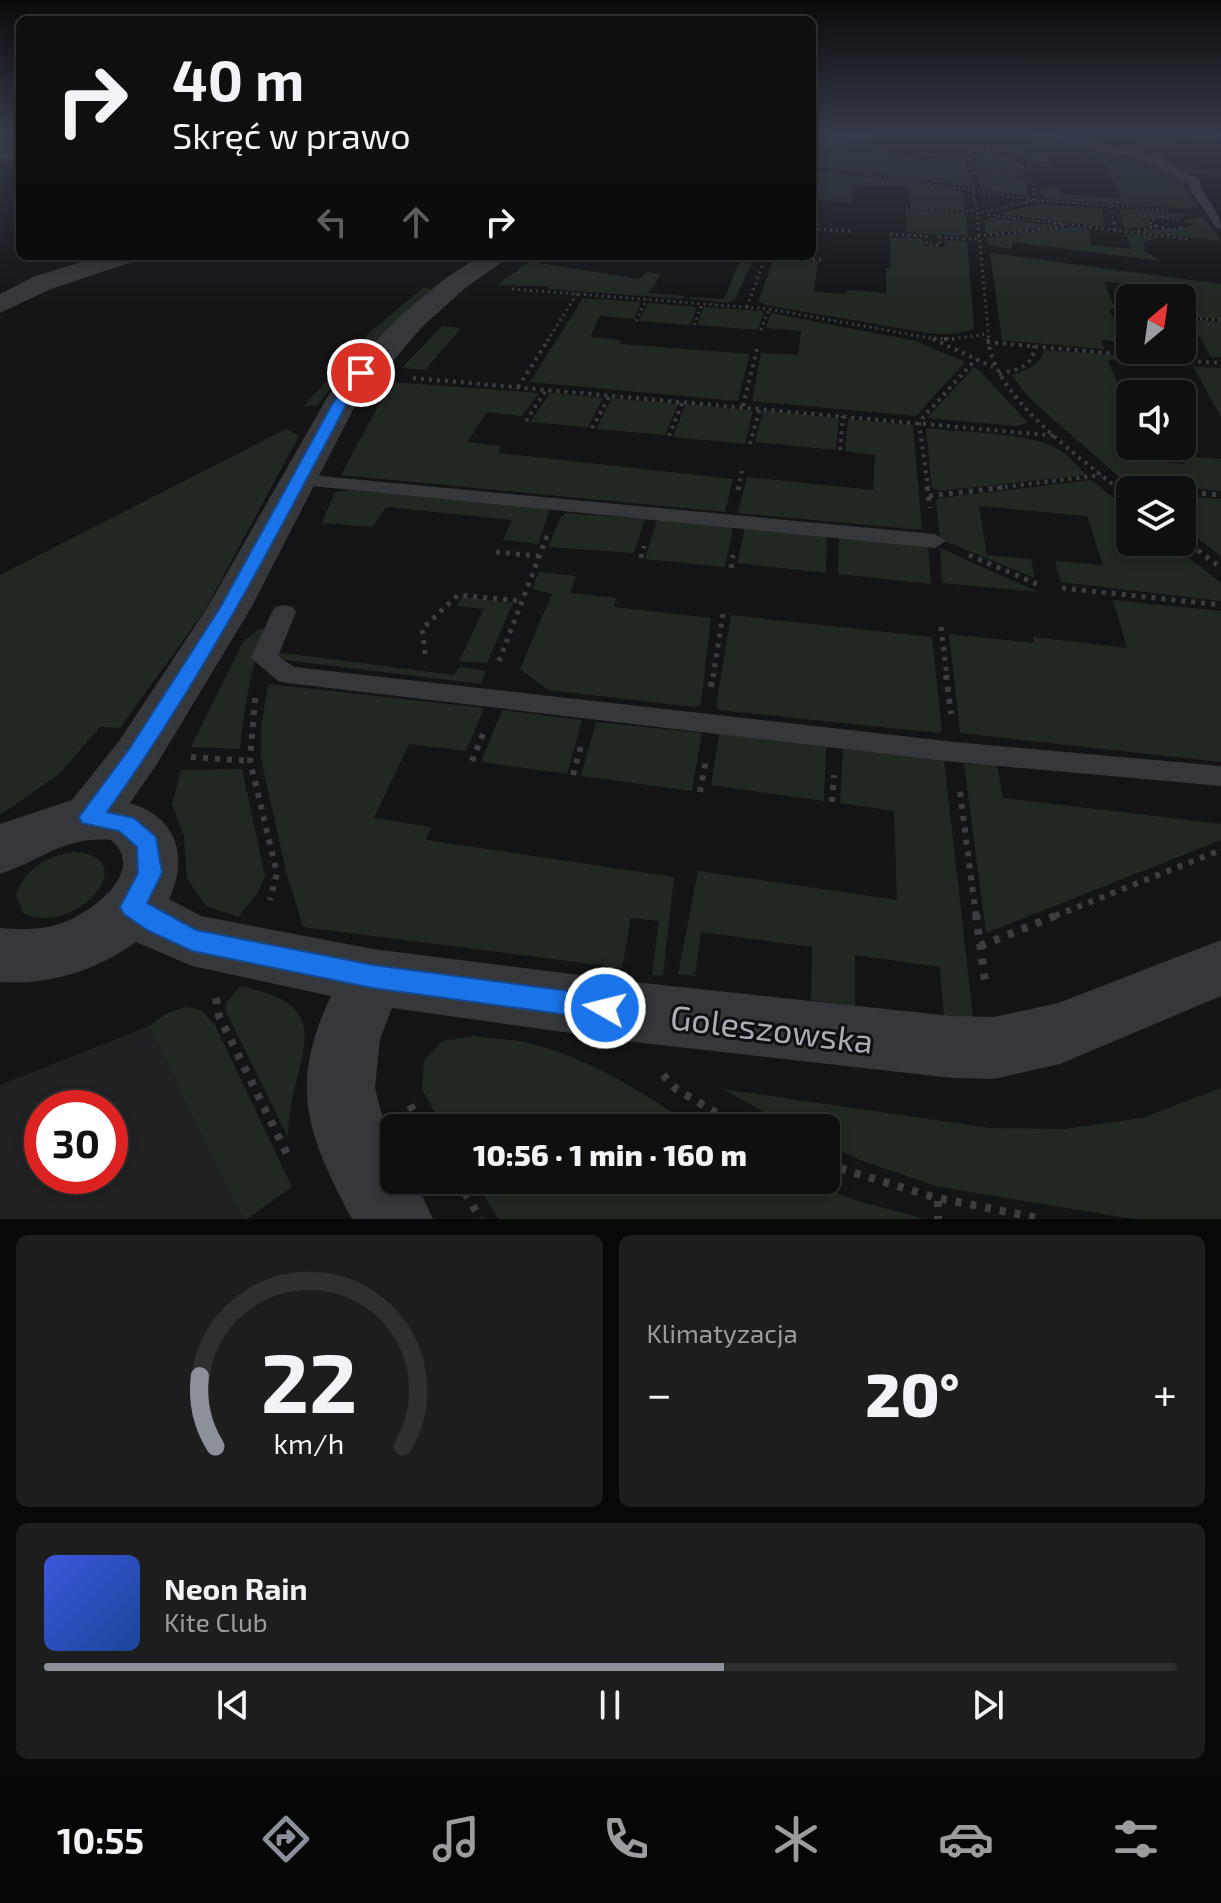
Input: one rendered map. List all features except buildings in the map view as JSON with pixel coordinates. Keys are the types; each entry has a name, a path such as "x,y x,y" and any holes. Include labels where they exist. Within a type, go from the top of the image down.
{"street":[{"path":"0,305 42,283 114,260"},
{"path":"90,817 137,754 229,608 340,403 361,373 455,284 492,260"},
{"path":"0,852 47,826 90,817 125,824 148,843 150,873 132,907 96,937 72,949 24,958 0,955"},
{"name":"Goleszowska","path":"132,907 156,923 192,940 228,971 373,977 906,1044 994,1048 1060,1033 1221,967"},
{"path":"373,977 347,1039 340,1070 339,1098 349,1134 367,1173 395,1219"}],"lane":[{"path":"1195,189 1221,225"},
{"path":"299,480 935,541"},
{"path":"284,612 264,658 287,675 955,752 1221,776"}],"path":[{"path":"967,189 1035,200 1210,213"},
{"path":"1033,189 1035,200"},
{"path":"975,190 972,201 979,238 987,342 994,368"},
{"path":"976,213 1035,200"},
{"path":"1111,206 1115,230"},
{"path":"906,208 976,213 1191,239"},
{"path":"1176,221 1210,213"},
{"path":"1161,217 1176,221 1189,225 1172,230 1145,221 1161,217"},
{"path":"890,234 926,236 927,245 940,245 939,237 979,238 1076,226"},
{"path":"1132,232 1156,226"},
{"path":"816,229 850,231"},
{"path":"747,307 765,260"},
{"path":"816,260 823,260"},
{"path":"455,284 769,309 930,338 952,339 988,334"},
{"path":"518,387 577,294"},
{"path":"636,321 647,299"},
{"path":"694,325 702,304"},
{"path":"761,330 769,309"},
{"path":"1196,318 1221,320"},
{"path":"930,338 994,368 1014,393 1058,436 1115,486"},
{"path":"987,342 1116,354"},
{"path":"999,374 1027,366 1034,356 1034,346"},
{"path":"743,406 757,349"},
{"path":"976,359 919,422 935,541 1037,584"},
{"path":"1196,361 1221,363"},
{"path":"361,373 1058,436"},
{"path":"526,421 546,390"},
{"path":"592,428 610,395"},
{"path":"669,436 683,401"},
{"path":"750,444 760,408"},
{"path":"840,450 843,416"},
{"path":"929,496 1101,475"},
{"path":"1196,493 1221,495"},
{"path":"484,698 560,506"},
{"path":"1196,549 1221,568"},
{"path":"496,552 538,556"},
{"path":"1062,588 1221,605"},
{"path":"422,629 458,595 521,601"},
{"path":"705,723 724,608"},
{"path":"941,627 994,1048"},
{"path":"264,658 255,695 250,761 277,873 265,910 228,971 215,1006 289,1159"},
{"path":"980,946 1221,850"},
{"path":"405,1094 416,1114"},
{"path":"840,1169 938,1201 1043,1219"},
{"path":"466,1194 481,1219"},
{"path":"938,1201 938,1219"}],"shaded area":[{"path":"816,189 854,189 852,203 816,200"},
{"path":"908,189 956,189 963,193 965,210 911,208"},
{"path":"980,189 1027,189 1029,196"},
{"path":"1039,189 1059,189 1062,194 1122,199 1117,189 1185,189 1199,206 1190,209 1048,199 1042,196"},
{"path":"1040,204 1102,209 1105,227 1000,214"},
{"path":"906,209 965,212 968,236 907,232"},
{"path":"1120,210 1196,214 1141,220 1150,226 1124,229"},
{"path":"1203,216 1221,241 1139,232 1186,227 1193,225 1183,221"},
{"path":"992,218 1063,226 986,234 984,220"},
{"path":"1074,227 1089,229 1091,245 1132,249 1127,235 1160,237 1144,242 1145,252 1161,261 1014,242 1010,249 986,244 988,237"},
{"path":"890,237 923,239 924,246 945,247 944,240 967,241 972,330 950,334 928,333 765,305 758,301 774,260 818,261 814,292 846,294 847,290 886,293 886,268 891,267"},
{"path":"990,253 1221,284 1221,319 1196,317 1196,284 1104,282 1115,309 1109,309 1116,324 1116,341 1101,340 1104,349 1002,340"},
{"path":"532,260 542,260 539,263 639,279 647,272 661,274 649,293 685,296 683,299 548,289 549,286 496,285"},
{"path":"740,260 753,260 735,300 727,303 689,299 724,299"},
{"path":"424,287 432,290 353,361 317,405 303,407 371,331"},
{"path":"583,298 641,302 634,319 600,316 590,337 621,340 620,344 750,354 738,401 530,382"},
{"path":"648,303 697,307 690,325 639,321"},
{"path":"704,307 764,311 758,330 697,325"},
{"path":"771,313 916,341 965,362 916,416 752,401 761,353 798,355 801,331 766,328"},
{"path":"1196,320 1221,322 1221,357 1211,357 1196,331"},
{"path":"442,326 461,328 425,370 402,368"},
{"path":"1044,350 1116,355 1116,360 1108,360 1116,380 1116,460 1185,464 1184,460 1196,460 1196,457 1221,459 1221,491 1196,489 1196,476 1118,476 1028,397 1012,375 1036,364"},
{"path":"1193,366 1221,368 1221,417"},
{"path":"974,367 1028,423 1017,426 927,418"},
{"path":"391,382 539,393 522,416 487,412 467,442 501,446 498,453 733,479 725,512 341,475"},
{"path":"550,393 603,398 588,427 530,422"},
{"path":"612,398 678,404 665,435 596,429"},
{"path":"686,404 753,411 745,444 673,437"},
{"path":"763,411 839,418 836,450 755,442"},
{"path":"848,419 913,425 922,530 738,513 747,477 873,490 875,455 845,451"},
{"path":"926,428 1014,436 1047,444 1065,454 1086,475 939,491 932,488"},
{"path":"286,429 299,436 205,610 120,728 100,727 58,775 0,815 0,575"},
{"path":"1091,480 1116,500 1116,556 1187,556 1221,583 1221,601 1061,582 1055,561 1103,565 1087,516 979,506 987,555 1031,559 1035,578 940,539 936,501 939,498"},
{"path":"350,490 550,509 538,544 503,540 512,520 386,507 372,527 322,523 335,492"},
{"path":"1196,497 1221,499 1221,556 1196,537"},
{"path":"566,513 645,519 634,553 548,547 561,517"},
{"path":"657,520 733,527 725,567 645,559"},
{"path":"745,528 827,536 826,573 737,563"},
{"path":"839,537 928,546 931,584 838,574"},
{"path":"940,548 1038,592 942,583"},
{"path":"539,572 576,576 570,593 616,598 614,607 711,618 701,704 694,707 548,690 520,669 552,594 532,589"},
{"path":"462,597 513,603 487,663 459,661 484,609 457,606"},
{"path":"1113,600 1221,611 1221,762 960,733 949,634 1034,643 1033,637 1127,648"},
{"path":"731,615 932,637 942,731 719,710 716,705"},
{"path":"266,628 252,673 240,749 191,747 243,642 258,630"},
{"path":"275,652 454,675 459,667 486,671 481,684 277,659"},
{"path":"268,684 484,708 466,751 409,744 374,818 431,827 426,840 674,877 663,976 652,975 659,921 631,918 622,968 303,927 286,871 261,759 261,728"},
{"path":"502,710 582,720 567,774 481,762"},
{"path":"596,722 702,733 692,791 581,776"},
{"path":"719,734 826,747 824,801 711,785"},
{"path":"843,749 944,760 973,1017 944,1019 940,967 855,955 855,1006 811,1000 812,947 701,932 695,976 678,974 698,871 897,900 894,811 840,803"},
{"path":"964,764 997,765 1003,798 1221,824 1221,840 986,933"},
{"path":"242,769 265,876 257,894 238,917 206,906 187,879 184,836 172,804 181,770"},
{"path":"73,852 94,857 104,867 103,880 96,893 82,906 64,915 44,918 23,913 16,894 25,877 46,860"},
{"path":"240,986 273,995 293,1008 303,1023 304,1041 290,1110 288,1137 226,1012 226,1003"},
{"path":"186,1007 201,1010 215,1025 292,1187 247,1219 243,1219 149,1026 167,1013"},
{"path":"149,1026 243,1219 0,1219 0,1085"},
{"path":"474,1036 529,1043 594,1067 674,1114 436,1114 422,1090 424,1060 443,1041"},
{"path":"1221,1088 1221,1219 1134,1219 939,1187 840,1151 840,1114 768,1114 723,1089 990,1128 1065,1129 1142,1118"},
{"path":"483,1194 840,1194 925,1219 498,1219"}],"route":[{"path":"361,373 340,403 229,608 137,754 90,817 125,824 148,843 150,873 132,907 156,923 192,940 373,977 605,1008"}]}
